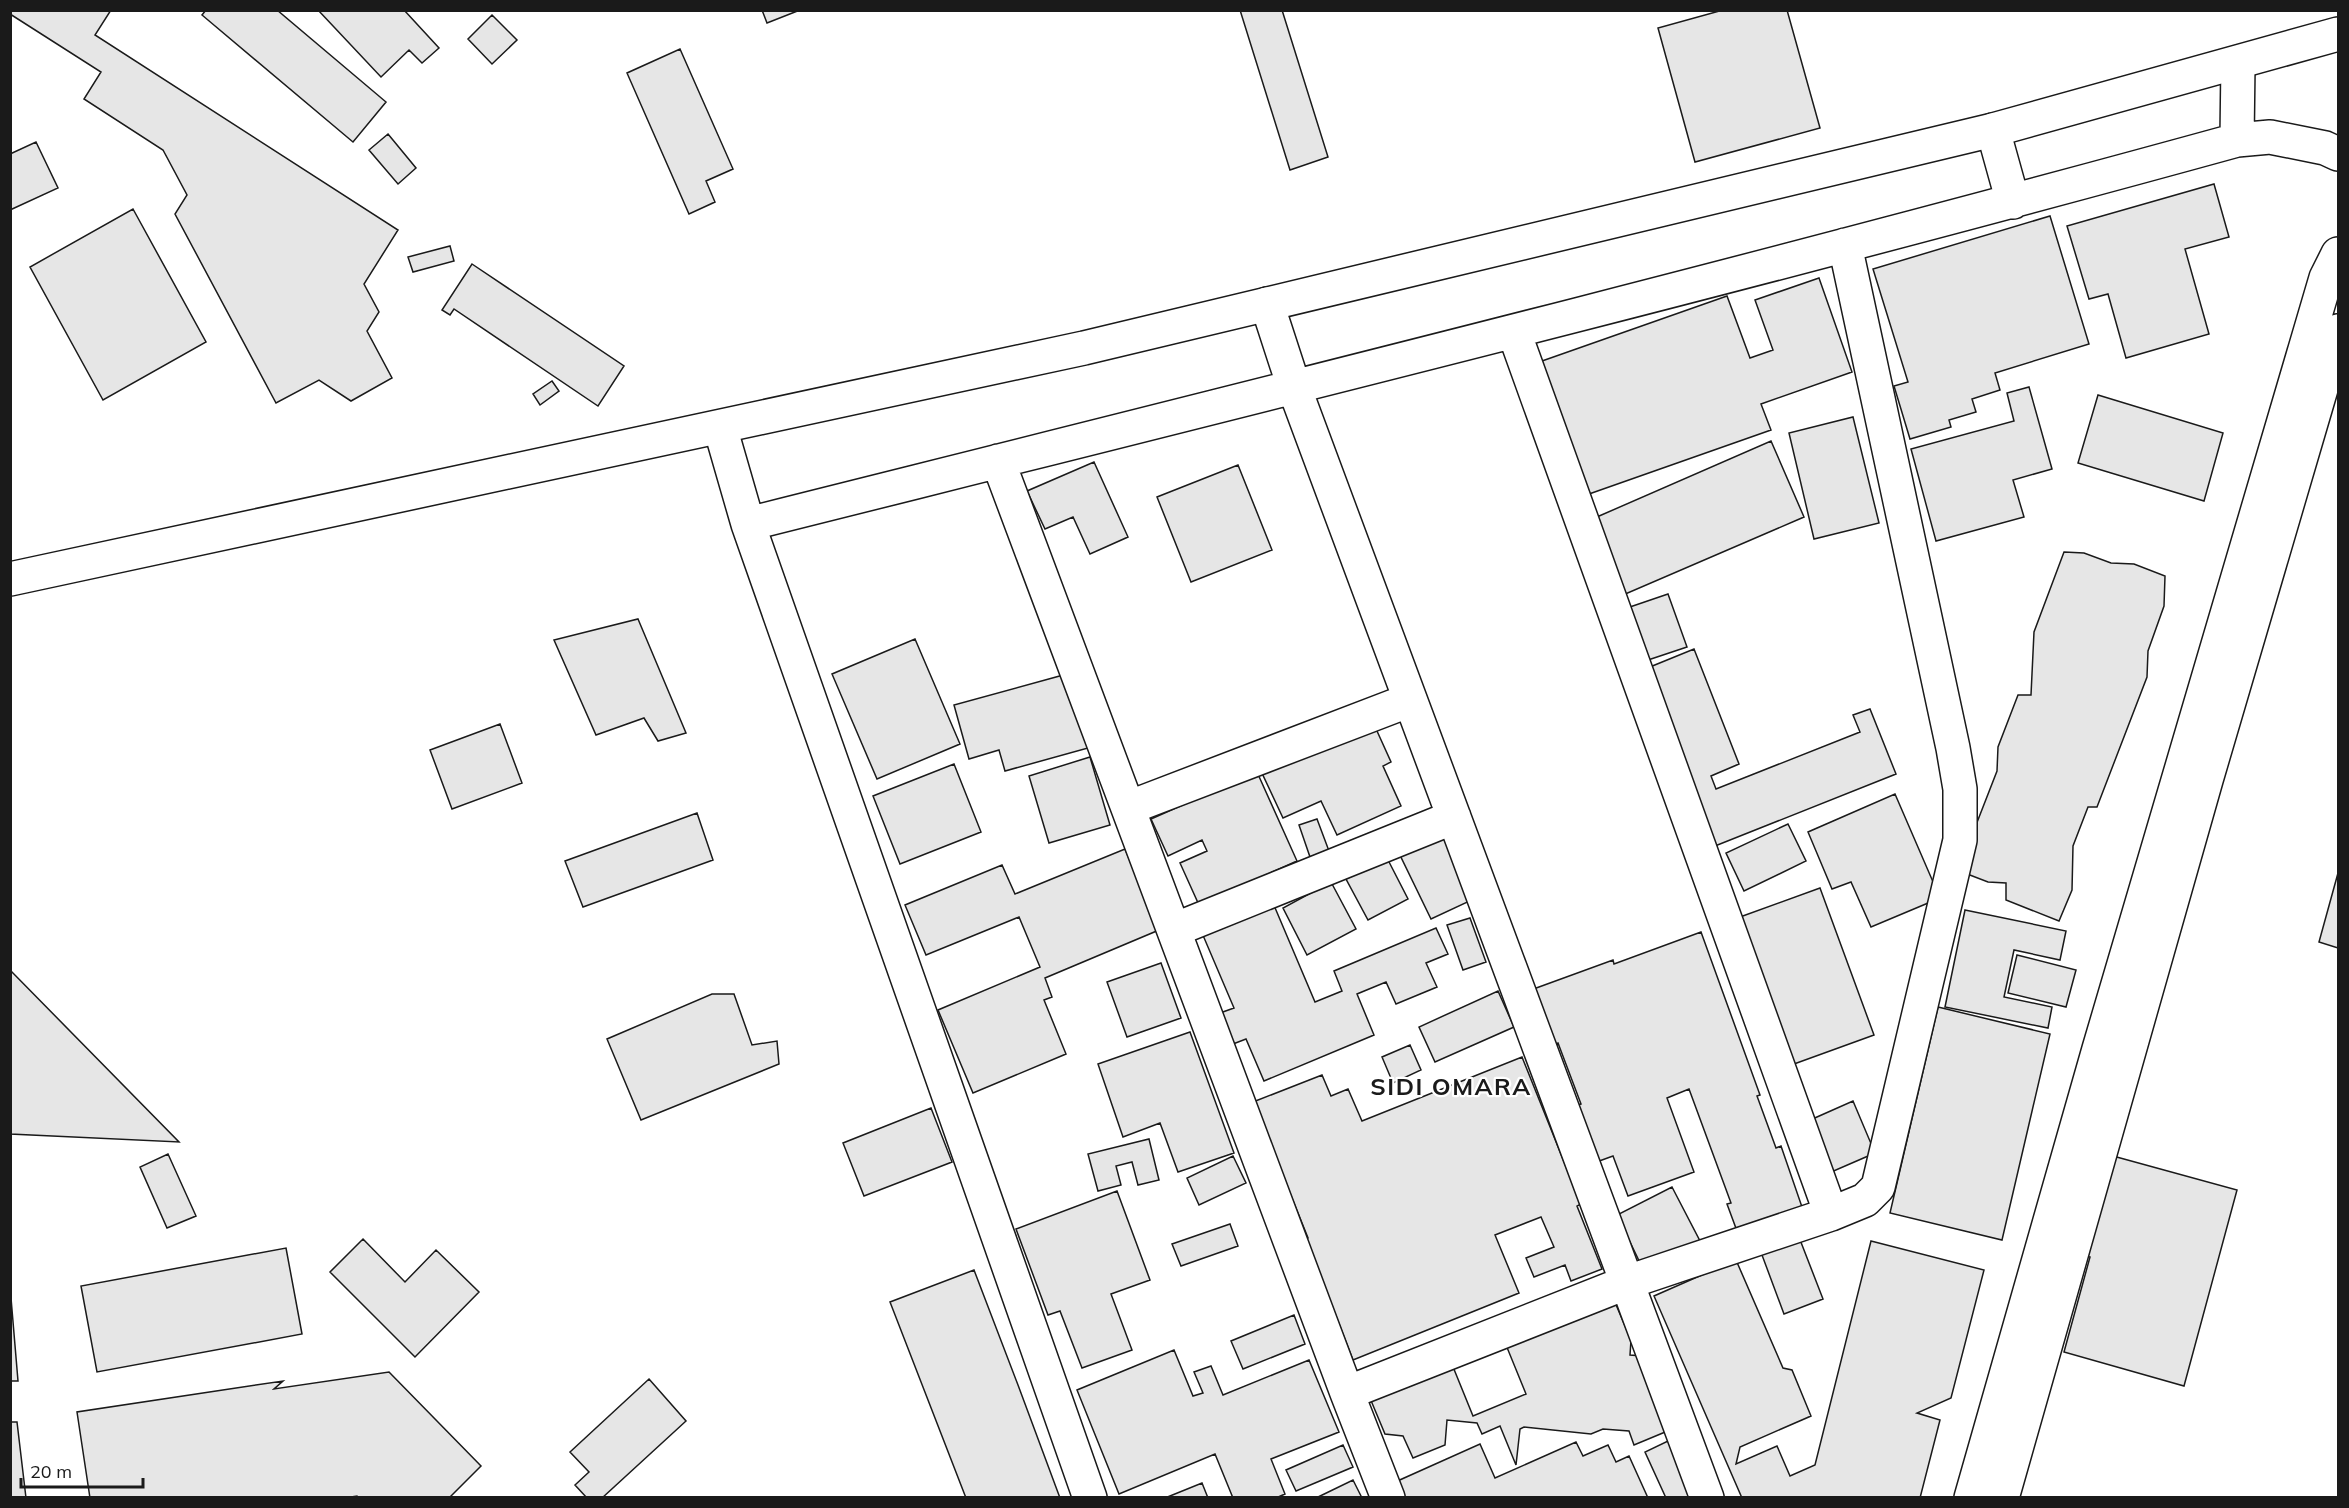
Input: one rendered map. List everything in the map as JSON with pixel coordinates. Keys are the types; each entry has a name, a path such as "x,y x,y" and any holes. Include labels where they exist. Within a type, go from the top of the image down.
{"street":[{"path":"10,579 1084,348 1993,130 2338,34"},
{"path":"2237,140 2238,63"},
{"path":"1993,130 2013,202"},
{"path":"748,524 1514,332 2013,202 2237,140 2270,137 2325,148 2338,154"},
{"path":"1347,1393 1628,1282 1831,1214 1865,1200 1878,1187 1960,840 1960,789 1845,245"},
{"path":"2266,528 2326,278 2338,254"},
{"path":"1267,304 1294,387 1707,1497"},
{"path":"2002,1497 2026,1359 2099,1049 2266,528 2338,331"},
{"path":"1514,332 1831,1214"},
{"path":"720,427 748,524 1090,1497"},
{"path":"998,461 1388,1497"},
{"path":"1128,808 1410,700"},
{"path":"1174,930 1454,817"},
{"path":"1971,1497 2026,1359"}],"building":[{"path":"10,10 111,10 95,35 398,230 364,284 379,312 367,331 392,378 351,401 319,380 276,403 175,214 187,195 163,150 84,99 101,72 10,14"},
{"path":"206,10 277,10 386,102 353,142 202,15"},
{"path":"318,10 404,10 439,48 422,63 409,50 381,77"},
{"path":"762,10 800,10 767,23"},
{"path":"1240,10 1282,10 1328,157 1290,170"},
{"path":"1723,10 1787,10 1820,128 1695,162 1658,28"},
{"path":"492,15 517,40 492,64 468,39"},
{"path":"680,49 733,169 706,181 715,202 689,214 627,73"},
{"path":"388,134 416,168 398,184 369,150"},
{"path":"36,142 58,188 10,210 10,154"},
{"path":"2214,184 2229,237 2185,249 2209,334 2126,358 2108,294 2089,299 2067,226"},
{"path":"133,209 206,342 103,400 30,267"},
{"path":"2050,216 2089,344 1995,373 2000,390 1972,399 1976,412 1949,420 1951,427 1910,439 1894,386 1908,382 1873,269"},
{"path":"450,246 454,261 413,272 408,257"},
{"path":"472,264 624,366 598,406 454,309 450,315 442,310"},
{"path":"1819,278 1852,372 1761,404 1771,430 1589,494 1542,361 1727,296 1750,358 1773,350 1755,300"},
{"path":"552,381 559,391 540,405 533,394"},
{"path":"2029,387 2052,469 2013,480 2024,517 1936,541 1911,449 2014,421 2007,393"},
{"path":"2098,395 2223,433 2204,501 2078,463"},
{"path":"1853,417 1879,523 1814,539 1789,433"},
{"path":"1771,441 1804,517 1623,595 1590,520"},
{"path":"1094,462 1128,537 1090,554 1073,517 1045,529 1027,491"},
{"path":"1238,465 1272,550 1191,582 1157,497"},
{"path":"2064,552 2084,553 2111,563 2134,564 2165,576 2164,606 2148,651 2147,677 2097,807 2088,807 2073,846 2072,890 2059,921 2006,900 2006,883 1988,882 1962,872 1976,825 1997,771 1998,747 2018,695 2031,695 2034,632"},
{"path":"1668,594 1687,647 1642,662 1624,609"},
{"path":"638,619 686,733 658,741 644,718 596,735 554,640"},
{"path":"915,639 960,744 877,779 832,674"},
{"path":"1694,649 1739,764 1711,776 1716,789 1860,732 1853,715 1870,709 1896,774 1715,846 1645,669"},
{"path":"1067,674 1088,748 1005,771 999,750 969,759 954,705"},
{"path":"1372,720 1391,762 1383,766 1401,806 1337,835 1321,801 1283,818 1261,771"},
{"path":"500,724 522,783 452,809 430,750"},
{"path":"1090,757 1110,825 1049,843 1029,776"},
{"path":"954,764 981,832 900,864 873,796"},
{"path":"1257,772 1297,861 1199,905 1180,863 1207,851 1202,840 1168,856 1151,819"},
{"path":"1895,794 1940,898 1871,927 1851,882 1832,889 1808,832"},
{"path":"697,813 713,860 583,907 565,861"},
{"path":"1317,819 1329,851 1310,857 1299,825"},
{"path":"1788,824 1806,861 1744,891 1726,853"},
{"path":"1441,831 1474,899 1431,919 1398,851"},
{"path":"1125,849 1159,930 1045,978 1052,997 1044,1000 1066,1054 973,1093 938,1010 1040,967 1019,917 926,955 905,905 1002,865 1015,894"},
{"path":"1387,858 1408,899 1368,920 1346,879"},
{"path":"2338,873 2338,948 2319,942"},
{"path":"1331,882 1356,929 1307,955 1283,908"},
{"path":"1820,888 1874,1035 1794,1064 1740,917"},
{"path":"1273,903 1315,1002 1342,991 1334,971 1436,928 1448,954 1426,963 1437,987 1396,1004 1386,982 1357,994 1374,1035 1264,1081 1246,1039 1233,1044 1220,1013 1234,1008 1202,933"},
{"path":"1965,910 2066,931 2060,960 2014,950 2004,997 2052,1007 2048,1028 1945,1007"},
{"path":"1470,918 1486,962 1463,970 1447,925"},
{"path":"1701,932 1760,1095 1757,1096 1776,1148 1781,1146 1802,1207 1737,1231 1727,1204 1731,1203 1689,1089 1667,1098 1694,1172 1628,1196 1613,1156 1591,1164 1571,1107 1581,1104 1558,1043 1549,1047 1528,991 1613,960 1614,964"},
{"path":"2017,955 2076,970 2066,1007 2008,993"},
{"path":"1161,963 1181,1018 1127,1037 1107,982"},
{"path":"10,970 179,1142 10,1134"},
{"path":"1498,991 1514,1027 1435,1062 1419,1027"},
{"path":"712,994 734,994 752,1045 777,1041 779,1064 641,1120 607,1039"},
{"path":"1938,1007 2050,1034 2002,1240 1890,1213"},
{"path":"1190,1032 1234,1153 1178,1172 1160,1123 1123,1137 1098,1064"},
{"path":"1410,1045 1421,1070 1393,1083 1382,1057"},
{"path":"1522,1057 1581,1204 1577,1206 1602,1269 1571,1281 1565,1265 1534,1277 1526,1258 1554,1247 1541,1217 1495,1235 1519,1293 1353,1360 1306,1239 1308,1238 1253,1102 1322,1075 1331,1096 1348,1089 1362,1121"},
{"path":"1853,1101 1875,1153 1829,1173 1808,1121"},
{"path":"931,1108 952,1162 864,1196 843,1143"},
{"path":"1149,1139 1159,1180 1138,1185 1132,1162 1116,1166 1121,1185 1098,1191 1088,1154"},
{"path":"168,1154 196,1216 167,1228 140,1167"},
{"path":"1233,1156 1246,1183 1199,1205 1187,1178"},
{"path":"2113,1156 2237,1190 2184,1386 2064,1352 2090,1257 2086,1256"},
{"path":"1672,1187 1700,1241 1643,1269 1617,1215"},
{"path":"1117,1191 1150,1280 1111,1294 1132,1350 1082,1368 1060,1311 1048,1315 1016,1229"},
{"path":"1230,1224 1238,1246 1181,1266 1172,1244"},
{"path":"1797,1232 1823,1299 1784,1314 1759,1247"},
{"path":"363,1239 405,1282 436,1250 479,1292 415,1357 330,1272"},
{"path":"1871,1241 1984,1270 1951,1398 1917,1413 1940,1420 1920,1498 1742,1498 1654,1296 1736,1260 1783,1368 1792,1370 1811,1416 1740,1447 1736,1464 1777,1446 1790,1476 1815,1465"},
{"path":"286,1248 302,1334 97,1372 81,1286"},
{"path":"974,1270 1060,1498 966,1498 890,1302"},
{"path":"10,1286 18,1381 10,1381"},
{"path":"1614,1300 1631,1340 1630,1355 1643,1356 1670,1430 1634,1445 1629,1431 1603,1429 1591,1434 1524,1427 1520,1429 1516,1465 1500,1426 1482,1434 1477,1423 1447,1420 1445,1445 1413,1458 1403,1436 1385,1434 1367,1391 1449,1357 1473,1416 1526,1394 1506,1345"},
{"path":"1294,1315 1305,1344 1243,1369 1231,1341"},
{"path":"1174,1350 1193,1396 1203,1393 1194,1372 1211,1366 1223,1395 1309,1360 1339,1432 1271,1459 1285,1494 1276,1498 1233,1498 1215,1454 1119,1494 1077,1390"},
{"path":"389,1372 481,1466 449,1498 358,1498 357,1496 344,1498 90,1498 77,1412 283,1381 274,1389"},
{"path":"649,1379 686,1421 602,1498 587,1498 575,1485 589,1472 570,1452"},
{"path":"10,1422 17,1422 26,1498 10,1498"},
{"path":"1668,1441 1695,1498 1666,1498 1645,1452"},
{"path":"1576,1442 1583,1456 1608,1445 1616,1462 1629,1456 1648,1498 1399,1498 1393,1483 1480,1444 1495,1478"},
{"path":"1343,1445 1353,1467 1296,1491 1286,1470"},
{"path":"1353,1480 1362,1498 1316,1498"},
{"path":"1202,1483 1208,1498 1165,1498"}],"district":[{"name":"SIDI OMARA","path":"1451,1086"}]}
